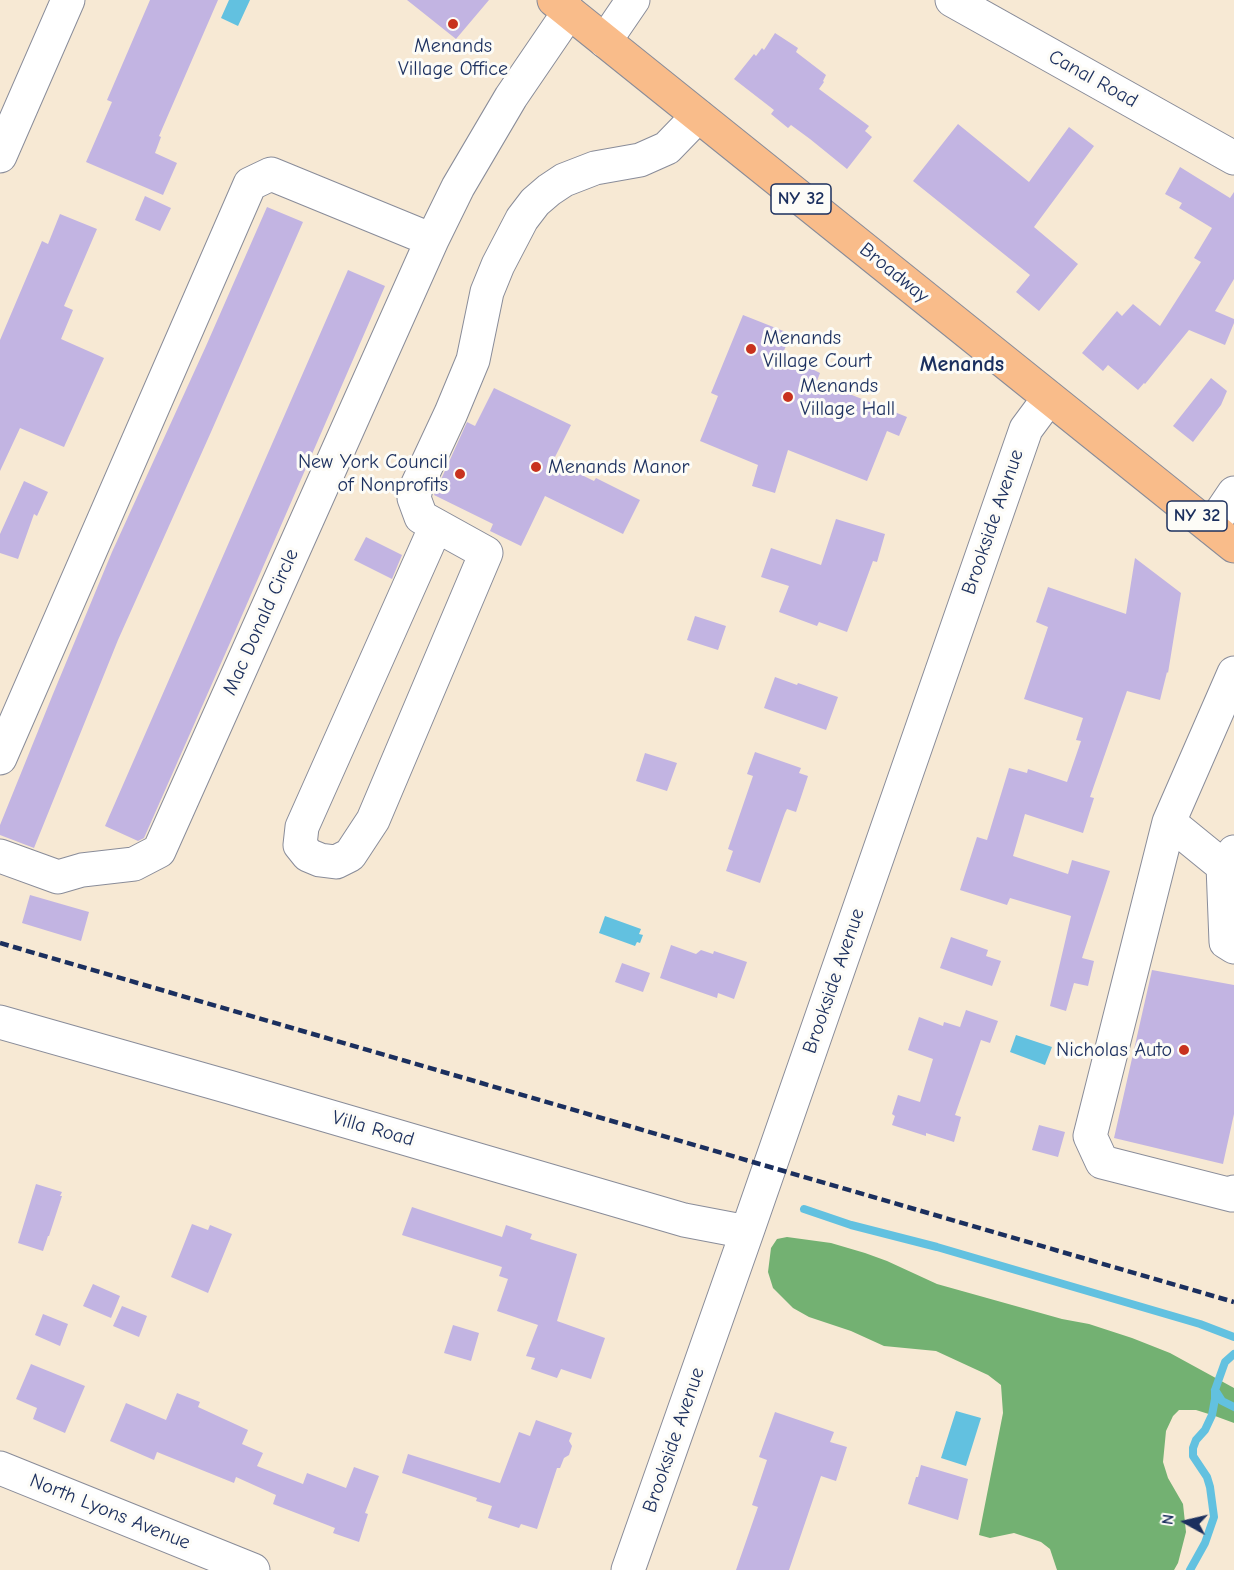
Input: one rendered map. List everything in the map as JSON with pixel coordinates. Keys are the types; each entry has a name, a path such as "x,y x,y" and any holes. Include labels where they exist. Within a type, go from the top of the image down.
{"main road":[{"name":"Broadway","path":"561,6 1222,536"}],"street":[{"path":"0,156 68,0"},
{"path":"605,41 633,0"},
{"name":"Canal Road","path":"952,0 1234,158"},
{"name":"Mac Donald Circle","path":"0,856 58,877 82,870 134,864 159,851 432,240 458,186 561,6"},
{"path":"436,526 302,827 300,845 308,855 320,860 336,862 350,855 373,820 486,553 421,517 414,498 416,488 473,360 487,292 498,265 522,219 535,202 549,190 564,180 595,168 640,160 667,148 698,116"},
{"path":"0,758 250,184 271,174 432,240"},
{"name":"Brookside Avenue","path":"628,1570 1026,429 1049,398"},
{"path":"1222,536 1234,493"},
{"path":"1233,1194 1102,1162 1090,1136 1169,822 1234,673"},
{"path":"1169,822 1229,859 1226,942 1234,946"},
{"name":"Villa Road","path":"0,1022 684,1220 747,1232"},
{"name":"North Lyons Avenue","path":"0,1468 254,1570"}],"green space":[{"path":"787,1237 831,1243 887,1261 937,1284 1062,1319 1089,1324 1132,1338 1170,1353 1234,1388 1234,1423 1196,1410 1179,1410 1173,1416 1166,1431 1163,1462 1168,1478 1183,1504 1186,1532 1174,1570 1057,1570 1050,1549 1041,1542 1014,1533 990,1538 979,1535 1003,1413 1001,1385 988,1375 936,1351 884,1346 851,1331 809,1317 793,1308 773,1288 768,1272 771,1248 777,1239"}],"water":[{"path":"229,0 250,0 238,26 221,18"},
{"path":"605,916 641,929 639,934 643,935 640,943 637,942 635,946 599,933"},
{"path":"1016,1035 1052,1047 1045,1065 1010,1052"},
{"path":"956,1411 981,1418 966,1466 941,1458"}],"building":[{"path":"150,0 218,0 159,136 161,137 155,153 177,163 163,195 86,162 112,102 107,100"},
{"name":"Menands Village Office","path":"407,0 489,0 456,39"},
{"path":"775,33 798,48 796,52 826,75 819,89 869,126 865,131 872,137 847,169 791,125 788,128 771,114 774,110 734,79 754,54 756,56 762,48 764,50"},
{"path":"958,124 1029,182 1069,127 1094,146 1034,227 1078,264 1039,311 1016,292 1030,275 913,181"},
{"path":"1180,167 1230,198 1234,192 1234,279 1215,311 1234,319 1234,323 1225,345 1189,330 1138,390 1108,365 1103,371 1082,353 1117,311 1122,316 1133,304 1160,326 1201,262 1194,258 1212,228 1179,208 1182,203 1165,194"},
{"path":"145,196 171,208 160,231 135,220"},
{"path":"267,207 303,222 118,640 34,848 0,835 0,825 112,552"},
{"path":"60,214 97,229 64,306 73,310 61,339 104,358 64,447 20,428 0,471 0,340 42,241 48,244"},
{"path":"348,270 385,286 144,838 138,841 105,826"},
{"name":"Menands Village Hall","path":"743,315 791,334 783,353 811,364 810,368 820,373 817,381 907,417 899,436 887,431 867,481 788,450 775,493 752,486 758,465 700,441 718,396 711,393"},
{"path":"1211,378 1227,391 1221,405 1193,442 1173,426"},
{"name":"Menands Manor","path":"494,388 571,425 553,461 594,481 596,478 640,500 623,534 545,496 521,546 490,531 493,524 434,495 467,422 475,426"},
{"path":"24,481 48,492 37,516 34,514 18,559 0,553 0,534"},
{"path":"836,519 885,534 877,562 873,561 847,632 819,622 817,626 779,612 789,586 761,577 771,548 821,565"},
{"path":"366,537 402,555 392,579 354,560"},
{"path":"1135,558 1181,593 1168,673 1160,700 1127,691 1090,797 1094,798 1083,833 1025,814 1013,856 1068,874 1072,860 1110,871 1082,958 1094,961 1088,986 1074,983 1066,1011 1050,1006 1071,916 1010,898 1007,905 960,890 977,837 987,840 1009,768 1027,773 1028,769 1067,782 1081,741 1076,740 1083,718 1024,699 1048,627 1036,622 1048,587 1126,614"},
{"path":"695,616 726,626 718,650 687,640"},
{"path":"775,677 838,697 826,730 764,708"},
{"path":"755,752 801,768 799,773 808,776 796,812 787,809 785,813 760,883 726,871 733,851 728,849 753,776 747,774"},
{"path":"645,753 677,763 667,791 636,781"},
{"path":"30,895 89,912 81,941 22,923"},
{"path":"951,937 988,950 986,956 1001,961 992,986 940,968"},
{"path":"671,945 696,954 701,950 713,954 714,951 747,962 734,999 718,993 717,998 660,978"},
{"path":"622,963 650,973 643,992 615,982"},
{"name":"Nicholas Auto","path":"1152,970 1234,985 1234,1114 1223,1164 1114,1138"},
{"path":"966,1010 998,1021 990,1043 981,1040 955,1115 961,1117 954,1142 892,1125 895,1116 892,1114 898,1095 920,1102 933,1059 908,1050 919,1017 943,1026 944,1022 960,1027"},
{"path":"1039,1125 1065,1132 1058,1157 1032,1150"},
{"path":"36,1184 62,1192 43,1251 18,1243"},
{"path":"412,1207 502,1237 506,1225 532,1234 530,1239 577,1254 557,1321 605,1338 591,1379 561,1369 557,1378 531,1369 535,1358 526,1356 538,1325 497,1311 508,1279 499,1276 502,1267 402,1235"},
{"path":"192,1224 208,1230 210,1225 232,1234 208,1293 171,1277"},
{"path":"93,1284 120,1296 111,1318 83,1306"},
{"path":"122,1306 147,1316 139,1337 113,1326"},
{"path":"43,1314 68,1324 60,1346 35,1335"},
{"path":"453,1325 479,1333 471,1361 444,1353"},
{"path":"31,1364 85,1386 65,1433 33,1419 37,1408 16,1399"},
{"path":"177,1393 200,1402 198,1407 248,1430 242,1444 263,1453 257,1466 303,1484 307,1473 346,1488 354,1467 379,1476 365,1513 368,1514 359,1542 333,1533 335,1528 273,1504 276,1495 236,1477 234,1483 157,1452 154,1460 110,1441 126,1403 166,1420"},
{"path":"775,1412 834,1432 830,1442 847,1447 836,1481 821,1476 789,1570 736,1570 758,1507 752,1505 767,1460 759,1457"},
{"path":"536,1420 572,1433 569,1441 572,1446 569,1455 564,1458 560,1468 557,1468 537,1529 521,1524 519,1528 488,1518 492,1506 476,1501 477,1498 402,1473 408,1454 500,1483 519,1432 530,1436"},
{"path":"921,1465 968,1479 958,1520 908,1504"}],"waterway":[{"path":"804,1209 851,1225 937,1247 1200,1324 1234,1337"},
{"path":"1190,1570 1205,1543 1214,1517 1207,1477 1193,1456 1193,1448 1212,1415 1215,1390 1225,1362 1234,1354"},
{"path":"1215,1390 1222,1401 1234,1407"}],"railway":[{"path":"0,943 1234,1302"}],"place":[{"name":"Menands Village Office","path":"453,24"},
{"name":"Menands Village Court","path":"751,349"},
{"name":"Menands Village Hall","path":"788,397"},
{"name":"Menands Manor","path":"536,467"},
{"name":"New York Council of Nonprofits","path":"460,474"},
{"name":"Nicholas Auto","path":"1184,1050"}],"district":[{"name":"Menands","path":"962,365"}]}
